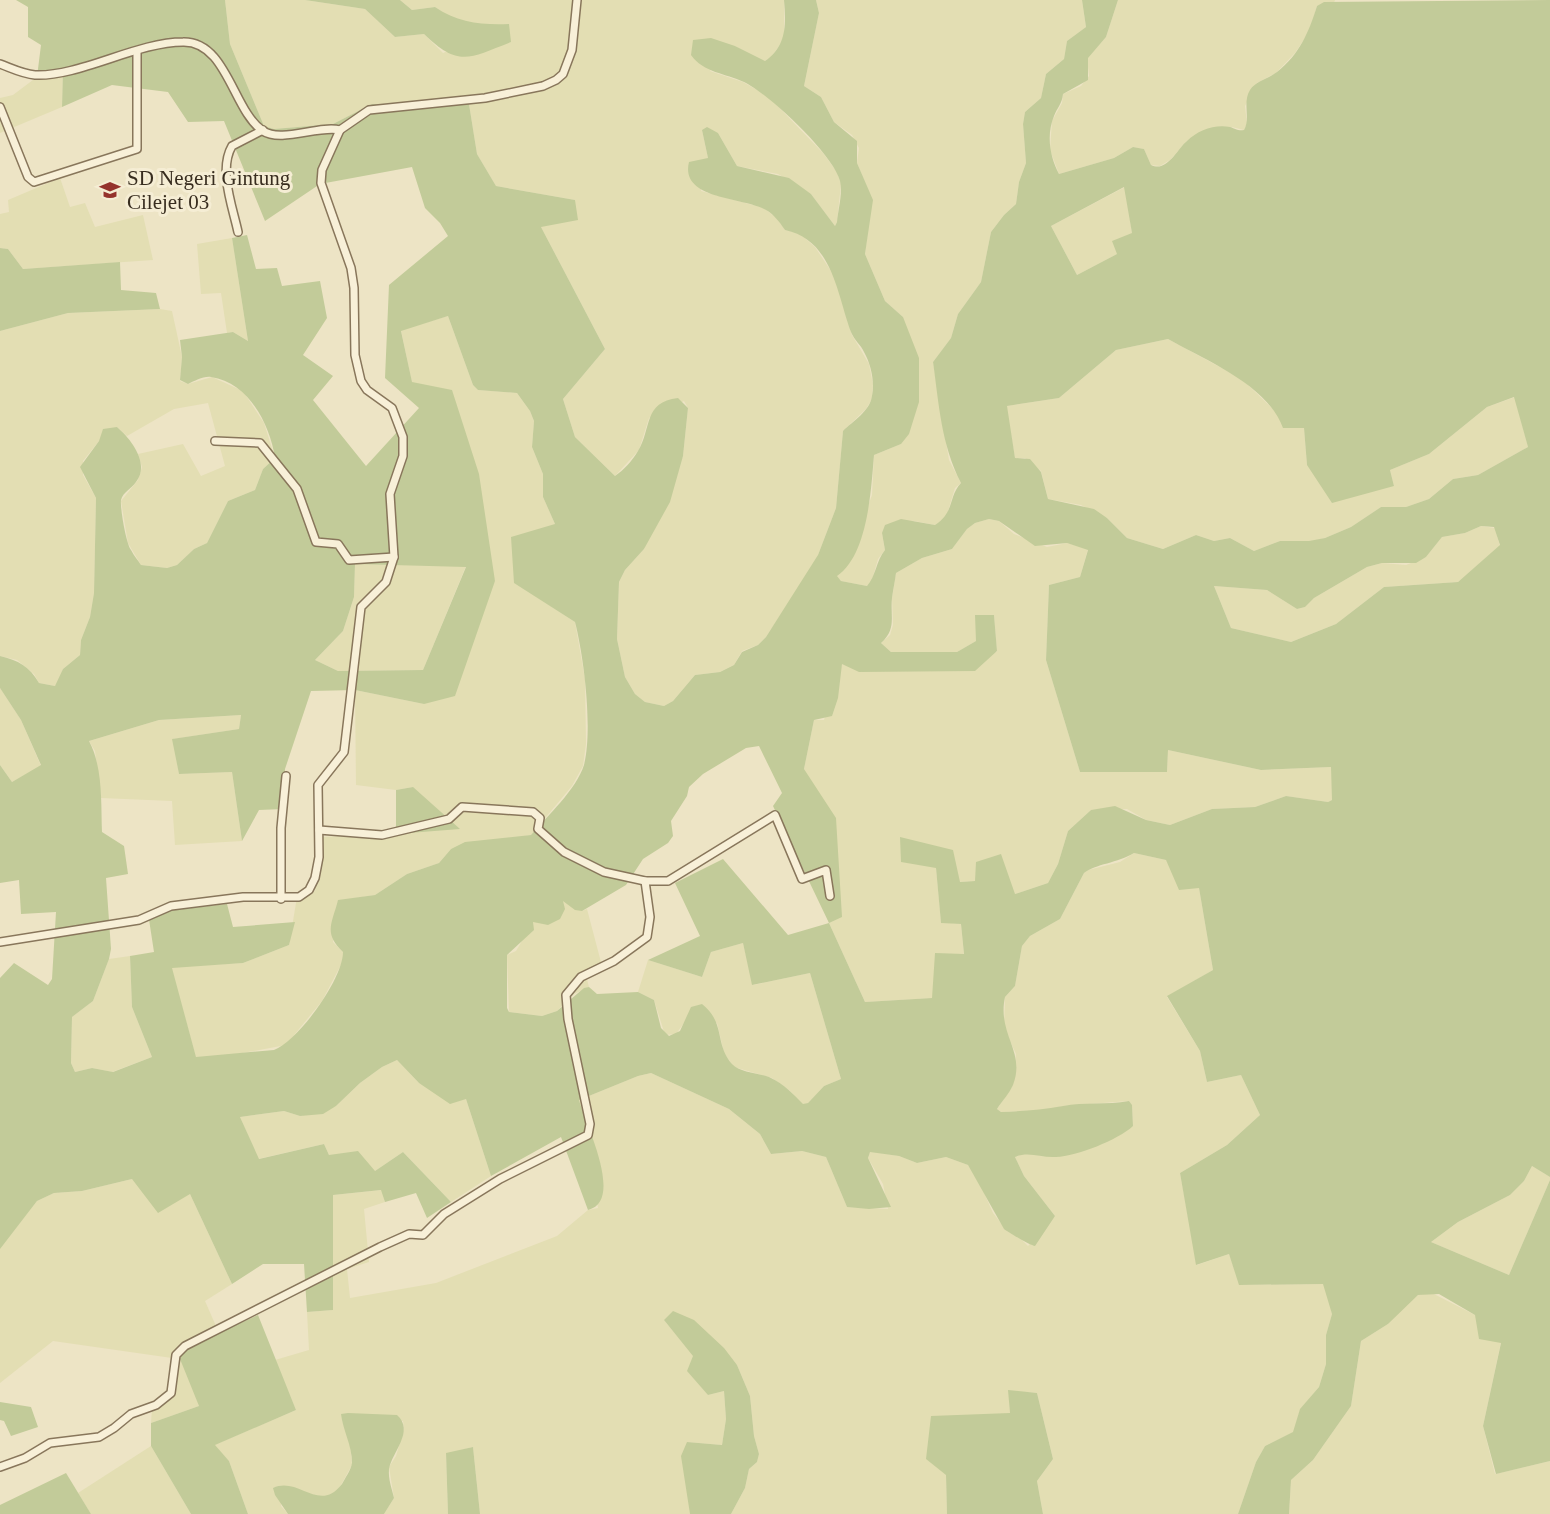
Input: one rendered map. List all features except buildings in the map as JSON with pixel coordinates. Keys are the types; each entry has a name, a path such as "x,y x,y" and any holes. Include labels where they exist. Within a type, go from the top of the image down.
{"street":[{"path":"0,941 139,920 171,906 243,897 281,899 299,897 309,890 317,867 318,785 344,752 361,607 386,582 394,557 390,494 403,456 403,437 392,408 367,390 361,381 355,355 354,288 351,268 321,183 322,170 340,130 369,110 485,98 543,86 556,80 563,74 572,50 577,0"},
{"path":"0,64 37,75 183,42 204,49 225,72 247,114 262,130 277,134 331,128 340,130"},
{"path":"0,107 28,177 34,182 137,149 136,51"},
{"path":"238,232 226,172 229,151 232,146 262,130"},
{"path":"215,441 260,443 297,489 316,542 338,544 349,560 394,557"},
{"path":"281,899 281,828 286,776"},
{"path":"319,830 382,835 449,819 462,807 533,812 540,818 538,829 564,852 604,872 645,881 668,881 776,815 802,879 826,870 830,896"},
{"path":"0,1467 25,1458 50,1443 99,1437 131,1414 156,1405 171,1393 176,1355 185,1346 380,1247 408,1234 423,1235 444,1214 500,1179 588,1135 590,1124 568,1019 566,995 581,977 614,961 647,937 650,917 645,881"}],"shaded area":[{"path":"225,0 305,0 365,9 395,37 424,34 443,53 509,25 482,25 451,18 435,7 412,10 400,0 784,0 784,39 772,56 765,61 759,60 735,46 710,71 743,82 768,96 823,153 837,172 841,184 837,222 835,226 811,194 778,174 737,166 718,133 702,130 708,158 701,191 764,208 779,220 785,230 799,233 815,247 835,277 852,335 869,364 873,384 872,399 866,409 843,431 836,508 818,555 868,506 872,495 874,455 901,444 903,317 885,301 865,254 872,200 857,163 859,148 852,135 834,122 821,97 804,86 819,13 816,0 1082,0 1086,27 1067,41 1064,59 1046,74 1041,98 1025,112 1023,124 1026,163 1019,182 1016,204 991,232 981,282 958,314 951,338 933,362 949,460 961,483 955,488 946,518 935,525 914,521 882,533 885,550 878,559 872,580 867,586 841,581 819,556 766,637 758,645 742,651 734,665 720,672 695,675 673,701 664,706 645,702 635,694 625,677 617,639 619,582 625,570 644,549 683,456 688,408 684,401 649,418 639,450 615,476 575,437 563,399 605,349 541,227 575,200 496,186 477,154 468,98 438,106 372,104 333,124 274,129 264,126 230,44"},
{"path":"1118,0 1335,0 1334,3 1317,6 1309,32 1295,53 1276,73 1257,83 1245,106 1247,124 1244,130 1232,127 1187,141 1170,160 1160,166 1151,165 1144,149 1133,147 1114,158 1059,174 1050,150 1052,121 1062,103 1063,94 1081,86 1089,76 1087,58 1106,37"},
{"path":"63,69 62,107 0,133 0,98 13,95 37,77"},
{"path":"60,178 70,207 85,203 95,227 143,215 153,260 23,269 8,249 0,248 0,214 9,212 8,200"},
{"path":"1125,187 1132,233 1117,254 1077,275 1051,226"},
{"path":"232,238 248,341 233,332 227,333 221,293 201,294 197,244"},
{"path":"160,309 172,311 182,357 180,381 188,384 212,377 243,391 264,423 275,458 263,469 255,490 228,501 207,543 194,549 177,565 167,568 141,565 128,543 121,501 138,480 142,467 138,454 183,444 201,476 225,466 208,403 174,409 127,436 117,427 99,441 83,461 83,475 96,498 94,593 90,617 81,640 80,655 63,669 59,683 55,686 39,683 34,674 17,660 0,656 0,331 68,313"},
{"path":"448,316 473,385 478,390 517,393 534,421 532,447 543,474 543,497 555,524 514,582 575,622 585,679 586,744 583,766 572,786 531,835 451,849 439,863 407,874 375,895 338,901 333,942 343,952 343,961 322,1001 286,1045 232,1055 196,1058 171,967 243,963 289,945 297,897 315,891 320,837 396,834 413,787 396,790 356,785 355,690 424,704 495,581 412,383 401,330"},
{"path":"1168,339 1242,379 1278,414 1304,428 1307,465 1394,486 1390,470 1429,454 1487,407 1515,397 1528,447 1478,475 1453,479 1429,499 1406,507 1381,507 1351,527 1325,538 1309,542 1280,541 1254,551 1230,538 1214,541 1196,535 1163,549 1127,538 1107,518 1081,505 1048,499 1041,471 1025,458 1015,458 1006,406 1059,398 1116,350"},
{"path":"989,519 999,521 1014,534 1047,547 1067,543 1088,549 1080,577 1049,585 1046,660 1080,772 1167,772 1168,750 1261,770 1332,767 1332,800 1328,802 1286,796 1255,807 1212,809 1170,825 1146,820 1127,809 1091,810 1068,831 1058,864 1048,883 1015,894 975,881 959,882 936,868 941,922 961,924 964,955 932,998 865,1002 829,923 804,769 814,720 824,720 842,664 997,652 994,615 976,641 957,652 891,652 881,643 890,635 893,625 892,598 896,573 922,558 952,549 967,529 975,523"},
{"path":"1481,526 1495,528 1500,546 1458,582 1384,587 1336,624 1291,642 1231,628 1214,586 1267,590 1297,609 1305,607 1314,598 1367,567 1382,563 1406,565 1426,557 1442,537 1465,533"},
{"path":"355,564 466,566 423,670 338,671 315,660 343,631 354,597"},
{"path":"0,688 21,720 41,766 12,782 0,765"},
{"path":"241,715 239,729 173,739 179,774 232,772 242,841 175,845 172,801 101,798 95,751 89,741 159,720"},
{"path":"1134,853 1166,860 1199,888 1213,970 1167,997 1200,1051 1207,1082 1241,1075 1260,1115 1227,1145 1180,1173 1197,1265 1229,1254 1240,1285 1324,1284 1331,1306 1332,1314 1326,1335 1326,1364 1319,1387 1300,1410 1294,1432 1265,1446 1256,1462 1238,1514 1043,1514 1037,1481 1053,1459 1037,1393 1009,1391 1010,1413 946,1475 947,1514 731,1514 745,1488 749,1469 757,1462 759,1454 754,1436 750,1396 737,1365 664,1320 694,1356 708,1395 724,1391 726,1419 722,1445 687,1442 690,1514 480,1514 473,1447 446,1454 448,1514 384,1514 394,1498 389,1467 396,1456 404,1429 403,1421 342,1420 350,1441 352,1465 336,1494 329,1500 315,1501 286,1486 281,1506 288,1514 248,1514 229,1461 214,1445 296,1410 275,1360 309,1350 307,1312 333,1310 333,1195 382,1190 385,1202 364,1209 369,1262 347,1269 350,1298 436,1283 557,1236 588,1210 598,1208 579,1100 638,1076 651,1073 729,1109 760,1134 771,1154 802,1151 826,1157 847,1207 888,1209 883,1184 868,1158 870,1151 899,1156 917,1163 946,1157 968,1165 977,1177 993,1213 1008,1232 1015,1233 1028,1246 1055,1216 1024,1176 1015,1157 1024,1153 1057,1157 1133,1126 1132,1106 1129,1101 1063,1106 1045,1111 1001,1112 997,1109 1012,1087 1016,1054 1004,1028 1005,997 1015,986 1022,946 1030,936 1060,919 1084,873 1120,862"},
{"path":"563,900 582,911 587,909 602,966 585,972 589,987 574,994 557,1011 542,1016 509,1012 507,955 516,951 533,922"},
{"path":"743,943 753,985 810,973 841,1079 824,1086 808,1103 803,1105 789,1090 772,1078 734,1067 724,1053 717,1023 690,1015 676,1034 665,1035 654,1000 638,992 648,960 702,977 711,952"},
{"path":"130,956 132,1007 152,1057 112,1072 92,1068 75,1072 71,1063 72,1017 93,1001 109,959"},
{"path":"397,1060 419,1083 466,1099 491,1176 451,1202 403,1152 375,1171 329,1155 324,1144 258,1159 240,1117 284,1111 300,1116 336,1106 360,1083 382,1067"},
{"path":"1532,1166 1550,1177 1550,1180 1509,1275 1431,1242 1458,1222 1510,1195 1524,1181"},
{"path":"132,1179 190,1194 232,1284 205,1301 219,1333 183,1349 199,1406 151,1423 152,1408 173,1393 179,1359 53,1341 0,1383 0,1248 37,1201 54,1193 82,1191"},
{"path":"1432,1293 1475,1315 1501,1342 1483,1426 1495,1474 1550,1461 1550,1514 1289,1514 1291,1480 1313,1460 1351,1406 1361,1341 1388,1324 1410,1300 1418,1295"},
{"path":"151,1446 191,1514 91,1514 78,1493"}],"green space":[{"path":"16,0 225,0 230,44 264,126 274,129 333,124 372,104 438,106 468,98 477,154 496,186 575,200 578,220 541,227 605,349 563,399 575,437 615,476 628,465 638,451 650,417 659,405 667,400 678,398 688,408 683,456 670,502 644,549 625,570 619,582 617,639 625,677 635,694 645,702 664,706 673,701 695,675 720,672 734,665 742,652 758,645 766,637 818,555 836,508 843,431 868,406 873,391 869,362 851,332 831,271 814,245 801,236 785,230 766,210 702,189 693,183 689,174 689,162 708,158 702,130 707,127 718,133 737,166 789,178 811,194 835,226 841,191 835,169 799,126 769,99 744,82 708,69 696,61 691,55 693,40 711,38 735,46 765,61 778,49 784,34 784,0 816,0 819,13 804,86 821,97 834,122 857,141 857,163 873,200 865,254 885,301 903,317 919,358 919,402 909,434 901,444 874,455 869,503 862,538 847,566 837,576 841,581 867,586 885,550 882,533 885,525 901,519 935,525 946,515 961,483 945,439 933,362 951,338 958,314 981,282 991,232 1016,204 1019,182 1026,163 1023,124 1025,112 1041,98 1046,74 1064,59 1067,41 1086,27 1082,0 1118,0 1106,37 1088,58 1088,80 1063,94 1054,116 1050,131 1050,146 1059,174 1114,158 1133,147 1144,149 1151,165 1162,166 1191,137 1201,131 1218,126 1244,130 1250,90 1255,84 1277,72 1297,51 1307,34 1317,6 1324,2 1550,0 1550,1177 1532,1166 1524,1181 1510,1195 1458,1222 1431,1242 1509,1275 1550,1180 1550,1461 1496,1474 1483,1426 1501,1343 1479,1339 1475,1315 1439,1294 1418,1295 1388,1324 1361,1341 1351,1406 1313,1460 1291,1480 1289,1514 1238,1514 1256,1462 1265,1446 1293,1432 1300,1409 1319,1387 1326,1364 1326,1335 1332,1314 1323,1284 1239,1285 1229,1254 1196,1265 1180,1173 1227,1145 1260,1115 1241,1075 1207,1082 1200,1051 1167,996 1213,970 1199,888 1179,890 1166,860 1134,853 1094,867 1084,873 1060,919 1030,936 1022,946 1015,986 1005,997 1005,1022 1014,1052 1016,1073 1013,1085 997,1109 1001,1112 1129,1101 1132,1105 1133,1126 1108,1142 1065,1156 1020,1155 1015,1157 1024,1176 1055,1216 1035,1246 1004,1229 968,1165 946,1157 917,1163 899,1156 870,1152 868,1158 891,1207 869,1209 847,1207 826,1157 802,1151 771,1154 760,1134 729,1109 651,1073 579,1100 600,1160 603,1177 603,1192 598,1204 588,1210 561,1137 491,1176 466,1099 450,1104 419,1083 397,1060 382,1067 360,1083 336,1106 323,1114 300,1116 284,1111 240,1117 259,1159 324,1144 329,1155 358,1151 375,1171 403,1152 451,1202 427,1218 416,1193 385,1202 381,1190 333,1195 333,1310 307,1312 304,1264 263,1264 232,1284 190,1194 158,1213 132,1179 82,1191 54,1193 37,1201 0,1249 0,978 14,963 48,985 52,979 56,912 21,914 19,880 0,883 0,765 12,782 41,765 21,720 0,688 0,656 23,665 39,683 55,686 63,669 80,655 81,640 90,617 94,593 96,498 80,467 99,441 103,429 117,427 133,445 140,460 140,475 123,495 121,504 129,546 141,565 167,568 177,565 194,549 207,543 228,501 255,490 263,469 275,458 268,432 255,407 236,387 224,381 208,377 188,384 180,380 182,357 180,340 233,332 248,341 232,238 247,235 256,269 277,268 282,286 320,281 327,318 303,355 333,376 313,400 366,466 419,408 385,378 389,285 448,236 440,223 425,208 412,167 320,184 265,221 224,121 188,122 168,92 112,85 62,107 63,69 37,77 41,45 28,37 28,7","holes":["1124,187 1132,233 1112,241 1117,254 1077,275 1051,226","448,316 473,385 478,390 517,393 530,411 534,421 532,447 543,474 543,497 555,524 511,537 514,583 575,622 584,673 588,732 587,750 580,774 568,793 531,835 465,842 451,849 439,863 407,874 375,895 338,900 331,934 343,952 336,977 307,1022 284,1044 274,1050 196,1057 172,968 243,963 289,945 295,922 233,927 227,904 148,913 154,952 130,956 132,1007 152,1057 113,1072 92,1068 75,1072 71,1063 72,1017 93,1001 111,949 106,878 128,874 124,846 102,832 99,774 94,751 89,741 159,720 241,715 239,729 172,739 179,774 232,772 242,841 259,810 283,809 285,769 311,691 355,690 424,704 455,696 495,581 479,474 452,390 412,382 401,331","1168,339 1217,365 1250,386 1264,399 1283,428 1304,428 1307,465 1332,503 1394,486 1390,470 1429,454 1487,407 1514,397 1528,447 1478,475 1453,479 1429,499 1406,507 1381,507 1351,527 1325,538 1309,541 1280,541 1254,551 1230,538 1214,541 1196,535 1163,549 1127,538 1107,518 1094,509 1048,499 1041,472 1030,459 1015,458 1007,406 1059,398 1116,350","989,519 999,521 1035,546 1067,543 1088,550 1080,577 1049,585 1046,660 1080,772 1167,772 1168,750 1261,770 1331,767 1332,800 1328,802 1286,796 1255,807 1212,809 1170,825 1146,820 1115,806 1091,810 1068,831 1058,864 1048,883 1015,894 1001,854 976,862 975,881 960,882 953,850 900,837 901,862 936,868 941,923 961,924 964,954 935,953 932,998 865,1002 829,923 842,917 836,818 804,769 814,720 832,716 838,698 842,664 859,672 975,671 997,651 994,615 975,615 976,641 957,652 891,652 881,643 891,627 896,573 922,558 952,549 967,529 975,523","1481,526 1494,527 1500,545 1458,582 1384,587 1336,624 1291,642 1231,628 1214,586 1267,590 1297,609 1305,607 1314,598 1367,567 1382,563 1416,563 1426,557 1442,537 1465,533","355,564 466,567 423,670 338,671 315,660 343,631 354,597","759,746 782,793 773,806 829,923 788,935 723,859 675,883 700,936 648,960 702,977 711,952 743,943 752,985 810,973 841,1079 824,1086 808,1103 803,1104 784,1086 771,1078 740,1069 732,1064 723,1048 714,1018 702,1004 691,1007 680,1031 669,1036 661,1028 654,1000 638,992 597,994 589,987 584,988 557,1011 542,1016 509,1012 507,1008 507,955 534,930 533,922 548,925 560,919 565,909 563,901 575,910 582,911 626,885 643,859 668,843 673,836 671,821 687,796 689,787 703,774 746,748"]},
{"path":"305,0 400,0 412,10 435,7 461,20 509,24 511,42 474,55 456,56 446,52 424,34 395,37 365,9"},
{"path":"0,248 8,249 23,269 120,262 121,290 156,293 160,309 68,313 0,331"},
{"path":"413,787 460,829 396,834 396,790"},
{"path":"673,1311 694,1320 724,1348 737,1365 750,1396 754,1436 759,1454 757,1462 749,1469 745,1488 731,1514 690,1514 681,1456 687,1442 722,1445 726,1419 724,1391 708,1395 687,1371 693,1356 664,1320"},
{"path":"258,1315 296,1410 215,1445 229,1461 248,1514 191,1514 151,1446 151,1423 199,1406 180,1359 183,1349"},
{"path":"1008,1390 1037,1393 1053,1459 1037,1481 1043,1514 947,1514 946,1475 926,1459 931,1416 1010,1413"},
{"path":"0,1402 31,1407 38,1427 11,1436 4,1421 0,1420"},
{"path":"341,1414 397,1415 402,1421 403,1435 389,1469 394,1498 384,1514 288,1514 273,1488 292,1487 325,1496 342,1484 352,1463 351,1450"},
{"path":"473,1447 480,1514 448,1514 446,1453"},
{"path":"66,1473 91,1514 0,1514 0,1505"}],"place":[{"name":"SD Negeri Gintung Cilejet 03","path":"110,190"}]}
